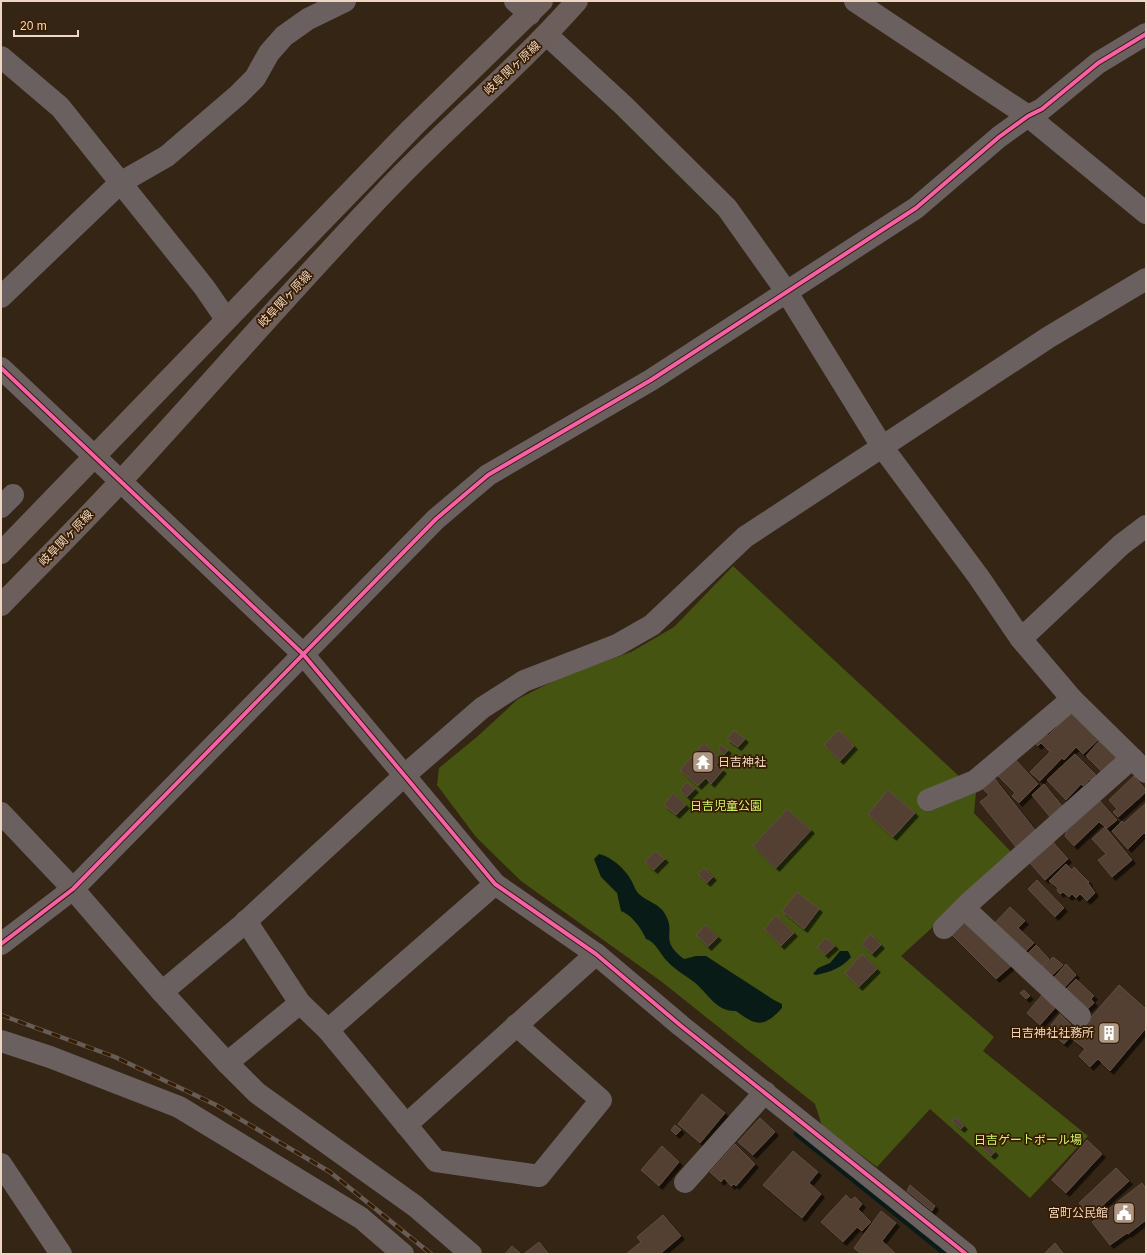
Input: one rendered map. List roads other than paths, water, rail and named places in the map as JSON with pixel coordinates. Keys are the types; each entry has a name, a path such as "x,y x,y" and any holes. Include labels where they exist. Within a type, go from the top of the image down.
{"main road":[{"name":"岐阜関ヶ原線","path":"1,605 120,482 222,368 381,196 430,146 547,35 577,1"},
{"path":"1,553 529,5"}],"street":[{"path":"1,297 120,183 167,156 238,95 255,78 269,53 284,36 308,19 345,1"},
{"path":"855,1 1028,116 1146,213"},
{"path":"1,944 73,889 436,519 488,475 651,380 916,208 999,137 1028,116 1042,109 1098,63 1146,34"},
{"path":"547,35 623,105 727,208 786,291 883,448 978,576 1021,639 1072,699 1142,767 964,908 944,928"},
{"path":"1,57 60,108 204,287 226,319"},
{"path":"162,992 246,921 405,775 482,708 524,681 617,645 652,625 745,537 883,448 1049,337 1146,279"},
{"path":"1,368 303,654 495,884 596,954 764,1092 966,1254"},
{"path":"1021,639 1121,544 1146,526"},
{"path":"928,800 975,781 1072,699"},
{"path":"1,813 73,889 162,992 227,1063 257,1093 415,1206 472,1254"},
{"path":"328,1030 495,884"},
{"path":"964,908 1080,1016"},
{"path":"246,921 300,1003 328,1030 436,1161 539,1176 601,1100 516,1025"},
{"path":"406,1125 596,954"},
{"path":"227,1063 300,1003"},
{"path":"1,1041 50,1057 179,1107 361,1218 403,1254"},
{"path":"685,1182 764,1092"},
{"path":"1,1164 7,1187 61,1254"}],"water":[{"path":"599,854 618,864 632,882 636,891 663,911 668,921 669,936 672,946 684,959 696,956 706,956 782,1004 782,1008 770,1019 760,1023 749,1020 736,1011 723,1008 713,1001 699,986 670,964 655,945 646,939 639,926 629,916 621,911 617,893 601,877 594,859"},
{"path":"840,951 848,951 851,957 844,964 835,969 816,975 813,974 818,968 830,963"}],"waterway":[{"path":"797,1134 946,1254"}],"railway":[{"path":"1,1015 115,1057 216,1105 330,1172 431,1254"}],"place":[{"name":"日吉神社","path":"703,762"},
{"name":"日吉神社社務所","path":"1109,1033"},
{"name":"宮町公民館","path":"1124,1213"}],"park label":[{"name":"日吉児童公園","path":"726,806"},
{"name":"日吉ゲートボール場","path":"1028,1140"}]}
